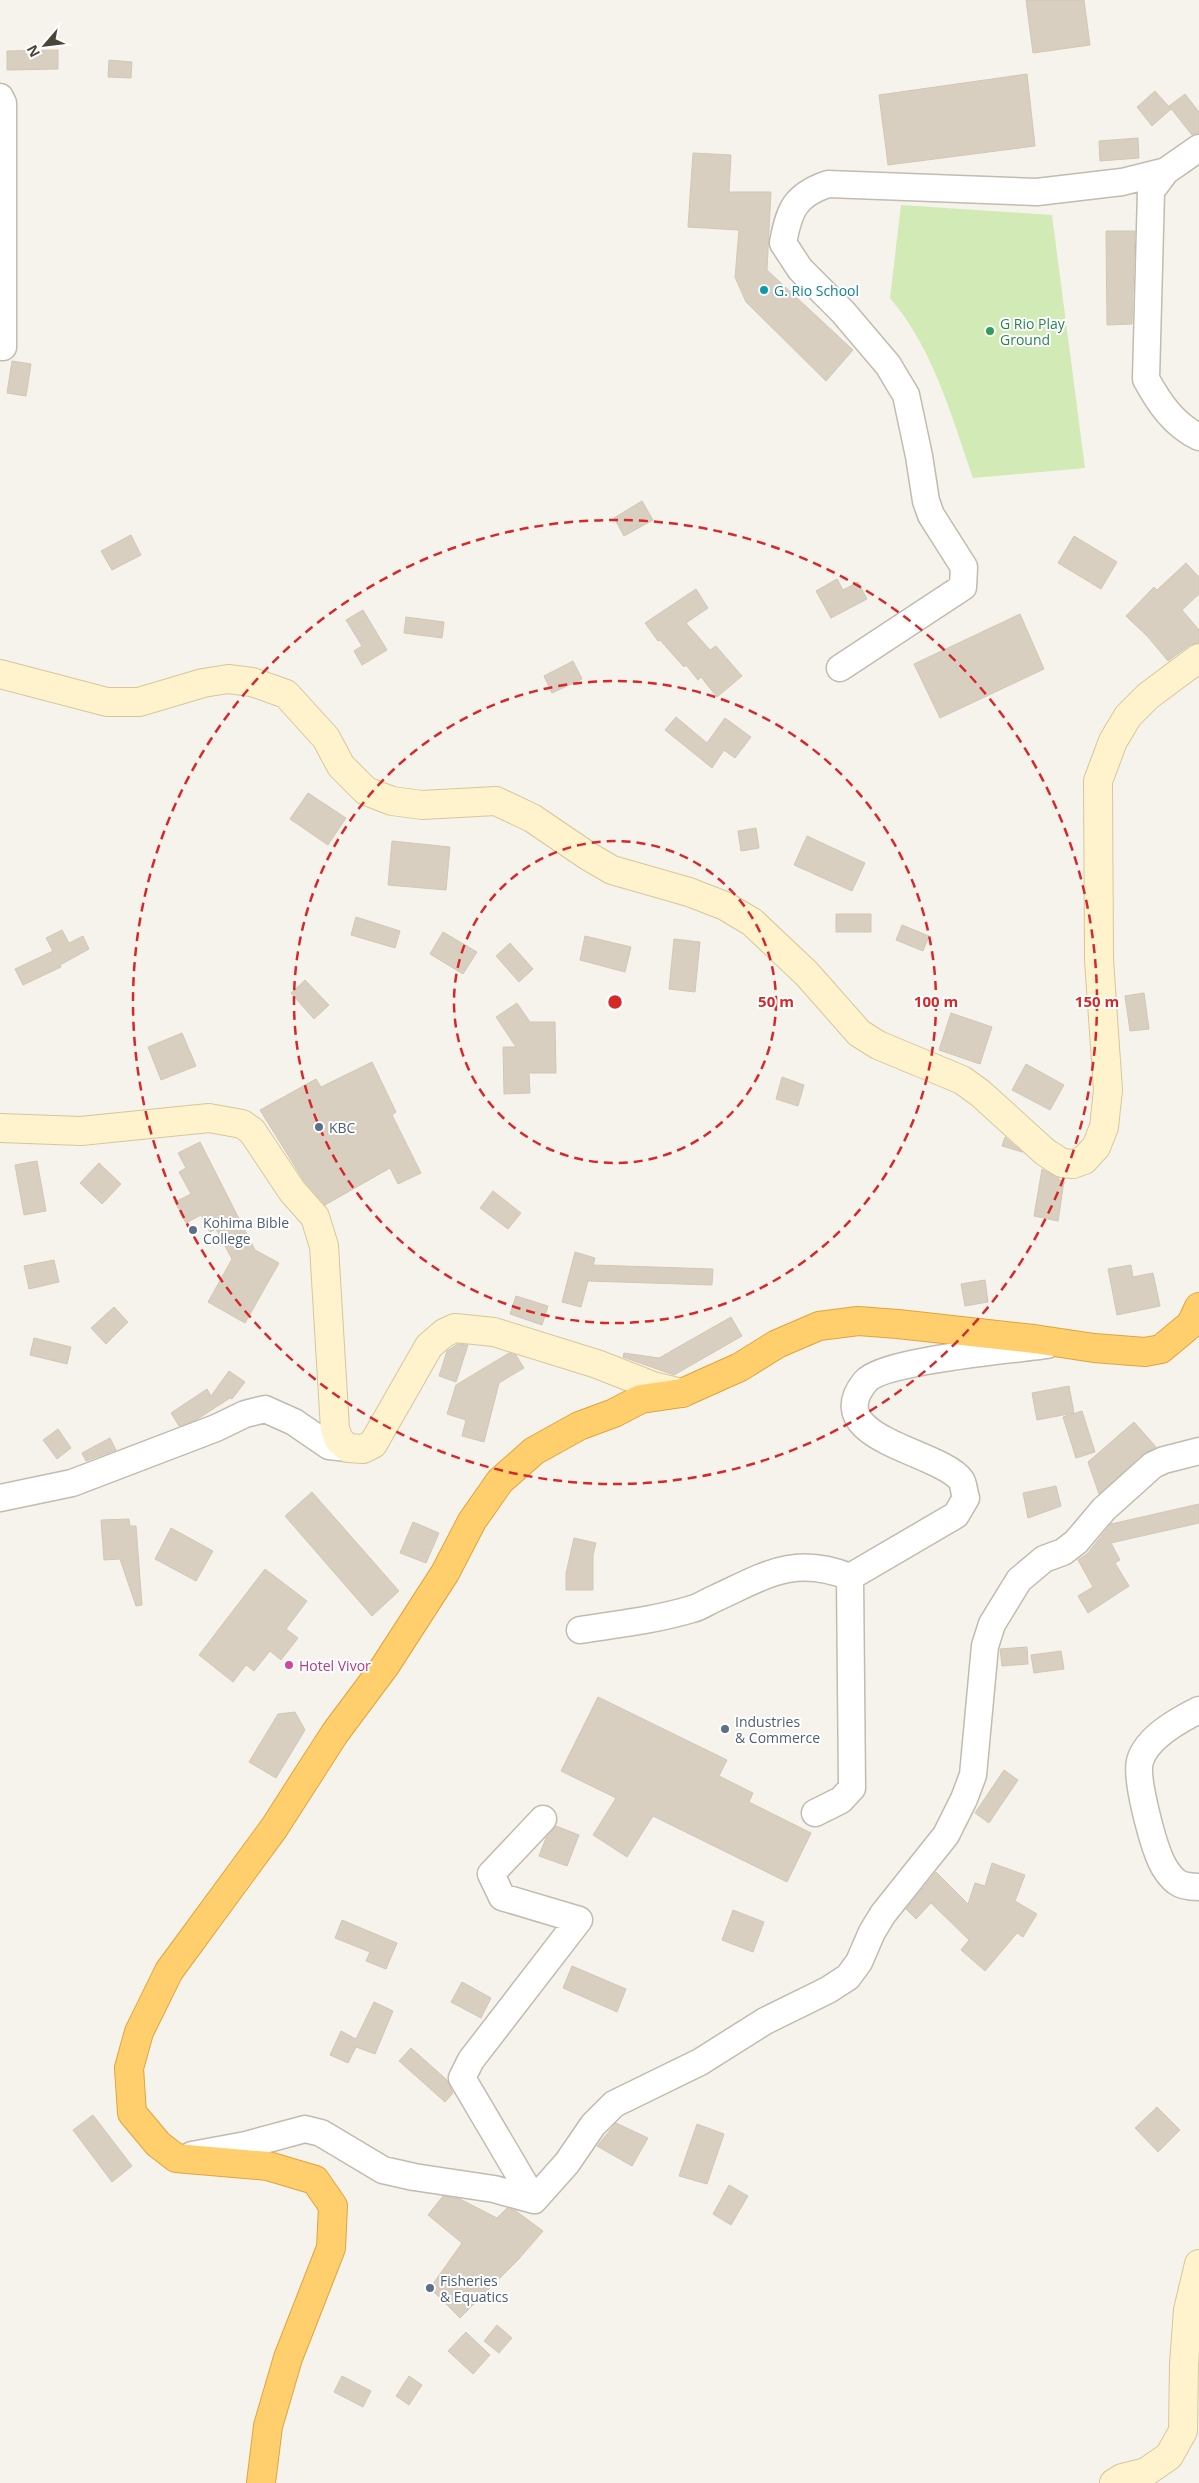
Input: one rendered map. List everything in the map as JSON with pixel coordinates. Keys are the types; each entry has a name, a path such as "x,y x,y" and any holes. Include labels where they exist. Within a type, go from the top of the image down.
{"highway":[{"path":"260,2483 268,2426 288,2358 331,2248 333,2206 315,2180 268,2166 176,2158 158,2144 132,2113 129,2068 139,2032 169,1971 274,1828 335,1733 385,1666 445,1573 472,1520 500,1480 534,1451 579,1426 614,1413 641,1399 682,1393 740,1367 777,1344 819,1326 868,1322 1094,1348 1145,1352 1161,1349 1191,1324 1199,1308"}],"street":[{"path":"0,97 3,103 3,347"},
{"path":"1199,148 1166,171 1151,191 1146,379 1157,398 1182,429 1199,437"},
{"path":"840,668 963,587 964,567 931,515 926,501 920,456 906,395 888,366 843,312 800,269 783,243 793,208 800,197 828,184 1037,192 1122,182 1166,171"},
{"path":"0,674 107,702 139,702 203,683 228,680 252,682 286,694 326,738 341,766 366,791 392,801 422,804 496,801 532,818 612,870 689,892 725,906 746,918 781,947 859,1033 878,1045 962,1080 980,1093 1045,1152 1062,1162 1073,1164 1084,1160 1096,1147 1104,1127 1108,1090 1098,941 1098,782 1113,741 1128,716 1148,696 1199,658"},
{"path":"0,1128 81,1131 209,1118 236,1122 252,1131 292,1191 315,1217 319,1227 324,1246 335,1429 339,1440 348,1448"},
{"path":"0,1498 72,1483 216,1428 245,1414 266,1408 294,1422 329,1446 362,1449 373,1444 429,1346 444,1333 455,1328 494,1332 597,1364 653,1386 682,1393"},
{"path":"850,1577 956,1515 966,1498 961,1480 942,1465 876,1436 859,1419 854,1402 860,1389 869,1378 902,1365 1062,1343"},
{"path":"534,2200 566,2163 593,2125 614,2104 700,2062 765,2021 828,1990 848,1977 859,1962 872,1932 883,1914 946,1835 964,1799 973,1775 985,1646 992,1624 1019,1580 1044,1559 1063,1552 1076,1542 1104,1509 1153,1465 1164,1460 1199,1451"},
{"path":"580,1630 664,1617 695,1608 773,1572 797,1567 828,1568 850,1577"},
{"path":"815,1814 841,1800 852,1788 850,1577"},
{"path":"1199,1710 1171,1724 1149,1747 1140,1760 1138,1774 1154,1843 1162,1864 1178,1883 1199,1887"},
{"path":"534,2200 462,2078 471,2060 579,1920 502,1898 491,1874 543,1819"},
{"path":"176,2158 246,2145 305,2129 321,2133 383,2170 414,2178 494,2189 534,2200"},
{"path":"1114,2483 1122,2478 1146,2472 1169,2456 1183,2432 1182,2409 1188,2319 1199,2264"}],"green space":[{"name":"G Rio Play Ground","path":"901,205 1052,215 1085,468 973,478 949,407 930,361 905,318 890,298"}],"building":[{"path":"1026,0 1084,0 1090,45 1033,53"},
{"path":"58,50 58,69 7,70 7,51"},
{"path":"109,60 132,62 131,78 108,77"},
{"path":"1027,74 1035,146 888,165 879,95"},
{"path":"1155,91 1171,109 1152,126 1137,107"},
{"path":"1185,94 1199,112 1199,133 1192,135 1169,106"},
{"path":"1138,138 1139,158 1100,161 1099,141"},
{"name":"G. Rio School","path":"693,153 731,155 729,192 771,192 767,270 853,350 826,381 746,302 735,277 739,230 688,227"},
{"path":"1106,231 1135,231 1132,324 1107,325"},
{"path":"12,361 31,364 26,396 7,393"},
{"path":"642,501 653,520 624,536 614,518"},
{"path":"131,535 141,555 112,570 101,551"},
{"path":"1074,536 1117,562 1101,589 1058,563"},
{"path":"1186,563 1199,577 1199,594 1182,610 1199,630 1199,643 1190,645 1168,661 1148,637 1126,616 1154,587 1157,590"},
{"path":"837,579 843,590 858,582 867,599 831,618 816,591"},
{"path":"696,589 708,608 686,623 710,650 716,646 742,676 717,697 701,677 698,680 686,665 684,667 660,640 658,641 645,623"},
{"path":"363,610 387,650 362,665 354,651 362,646 346,620"},
{"path":"1020,614 1044,669 940,718 914,664"},
{"path":"406,617 444,622 442,638 404,633"},
{"path":"573,661 582,679 552,693 544,676"},
{"path":"676,717 707,743 725,718 751,737 735,758 724,750 712,768 665,730"},
{"path":"308,793 346,818 328,845 290,819"},
{"path":"756,828 759,848 741,851 738,831"},
{"path":"807,836 865,863 852,891 794,865"},
{"path":"392,841 450,847 446,890 388,885"},
{"path":"836,914 871,914 871,932 836,932"},
{"path":"356,917 400,931 395,948 351,935"},
{"path":"902,925 929,936 923,951 896,940"},
{"path":"62,930 69,943 83,936 89,949 60,965 61,967 23,985 15,969 53,951 46,938"},
{"path":"443,932 477,952 463,974 430,954"},
{"path":"585,936 631,947 625,972 580,960"},
{"path":"674,939 700,942 695,992 669,989"},
{"path":"510,943 533,969 519,982 496,956"},
{"path":"305,980 329,1005 314,1019 291,993"},
{"path":"1144,993 1149,1029 1130,1031 1125,996"},
{"path":"517,1003 530,1022 555,1022 556,1073 529,1073 530,1093 504,1094 503,1047 516,1047 496,1017"},
{"path":"951,1013 992,1027 980,1064 939,1050"},
{"path":"182,1033 196,1066 161,1080 148,1047"},
{"path":"372,1062 396,1112 392,1115 421,1173 398,1184 390,1168 325,1205 304,1181 260,1110 316,1079 321,1087"},
{"path":"1026,1064 1064,1085 1050,1110 1012,1090"},
{"path":"782,1077 804,1085 798,1106 776,1099"},
{"path":"1005,1137 1022,1152 1002,1146"},
{"path":"200,1142 255,1250 279,1263 245,1323 208,1302 232,1259 216,1229 210,1232 201,1215 186,1223 175,1202 191,1194 179,1172 186,1168 178,1153"},
{"path":"37,1161 46,1211 24,1215 15,1165"},
{"path":"99,1163 121,1184 102,1204 80,1183"},
{"path":"1042,1169 1059,1178 1059,1180 1064,1181 1058,1221 1034,1216"},
{"path":"493,1191 521,1213 508,1229 480,1208"},
{"path":"575,1252 595,1258 593,1265 713,1269 712,1285 588,1281 581,1307 562,1302"},
{"path":"54,1260 59,1282 29,1289 24,1266"},
{"path":"1131,1265 1133,1277 1153,1273 1160,1306 1117,1315 1108,1269"},
{"path":"985,1280 988,1302 965,1306 961,1284"},
{"path":"516,1296 548,1306 542,1325 510,1314"},
{"path":"114,1307 128,1322 106,1344 91,1328"},
{"path":"731,1317 742,1336 674,1375 623,1357 624,1353 659,1358"},
{"path":"34,1338 71,1347 67,1364 30,1355"},
{"path":"458,1344 468,1345 456,1382 439,1376 447,1351"},
{"path":"509,1353 516,1355 524,1368 499,1383 484,1442 462,1436 466,1420 447,1414 456,1385"},
{"path":"229,1371 245,1382 232,1399 230,1398 196,1420 179,1426 171,1413 207,1389 211,1396"},
{"path":"1069,1386 1074,1413 1037,1420 1032,1393"},
{"path":"1082,1411 1095,1452 1076,1458 1063,1417"},
{"path":"1134,1422 1156,1447 1143,1454 1099,1494 1088,1462"},
{"path":"58,1429 71,1448 57,1459 43,1440"},
{"path":"110,1438 116,1450 86,1461 82,1453"},
{"path":"1056,1486 1061,1506 1028,1518 1023,1493"},
{"path":"312,1492 399,1591 372,1616 285,1516"},
{"path":"1199,1504 1199,1523 1111,1543 1120,1560 1115,1563 1129,1586 1088,1613 1078,1596 1093,1587 1078,1560 1087,1554 1111,1524"},
{"path":"129,1519 130,1526 136,1526 142,1605 136,1606 120,1559 104,1560 101,1520"},
{"path":"413,1522 439,1533 426,1563 400,1553"},
{"path":"171,1528 213,1551 196,1581 155,1559"},
{"path":"574,1538 596,1543 593,1555 593,1590 566,1590 566,1573"},
{"path":"265,1569 307,1601 286,1629 298,1638 281,1660 270,1651 254,1671 246,1665 233,1682 199,1655"},
{"path":"1027,1647 1028,1664 1002,1666 1000,1649"},
{"path":"1061,1651 1064,1669 1034,1673 1031,1655"},
{"path":"598,1697 727,1760 719,1776 753,1793 749,1802 811,1833 787,1882 653,1816 627,1857 593,1835 616,1798 561,1771"},
{"path":"295,1712 305,1730 276,1778 249,1762 278,1714"},
{"path":"1004,1770 1018,1780 989,1823 975,1813"},
{"path":"556,1826 579,1835 567,1866 539,1856 546,1838"},
{"path":"992,1863 1025,1875 1015,1901 1037,1914 1023,1937 1017,1933 985,1971 961,1950 969,1940 931,1903 916,1919 906,1909 936,1872 968,1904 975,1883 985,1886"},
{"path":"733,1910 764,1922 753,1952 722,1940"},
{"path":"342,1920 397,1943 386,1969 366,1961 370,1952 335,1938"},
{"path":"572,1966 626,1989 617,2012 563,1988"},
{"path":"462,1982 491,1998 481,2018 451,2002"},
{"path":"374,2002 393,2011 375,2054 356,2047 348,2063 330,2055 341,2031 356,2039"},
{"path":"411,2048 447,2080 453,2093 445,2102 399,2061"},
{"path":"1157,2107 1180,2130 1158,2152 1135,2128"},
{"path":"93,2115 132,2166 112,2182 73,2130"},
{"path":"616,2123 648,2138 632,2166 597,2146"},
{"path":"697,2124 724,2134 707,2184 679,2176"},
{"path":"729,2185 748,2196 731,2225 713,2214"},
{"path":"443,2196 460,2199 497,2218 507,2208 516,2211 543,2231 518,2260 460,2318 430,2288 462,2243 428,2215"},
{"path":"497,2325 512,2338 499,2353 484,2341"},
{"path":"466,2332 490,2355 473,2374 448,2351"},
{"path":"342,2376 371,2391 363,2407 334,2392"},
{"path":"409,2376 422,2385 409,2405 396,2396"}],"place":[{"name":"G. Rio School","path":"764,290"},
{"name":"G Rio Play Ground","path":"990,331"},
{"name":"KBC","path":"319,1127"},
{"name":"Kohima Bible College","path":"193,1230"},
{"name":"Hotel Vivor","path":"289,1665"},
{"name":"Industries & Commerce","path":"725,1729"},
{"name":"Fisheries & Equatics","path":"430,2288"}]}
